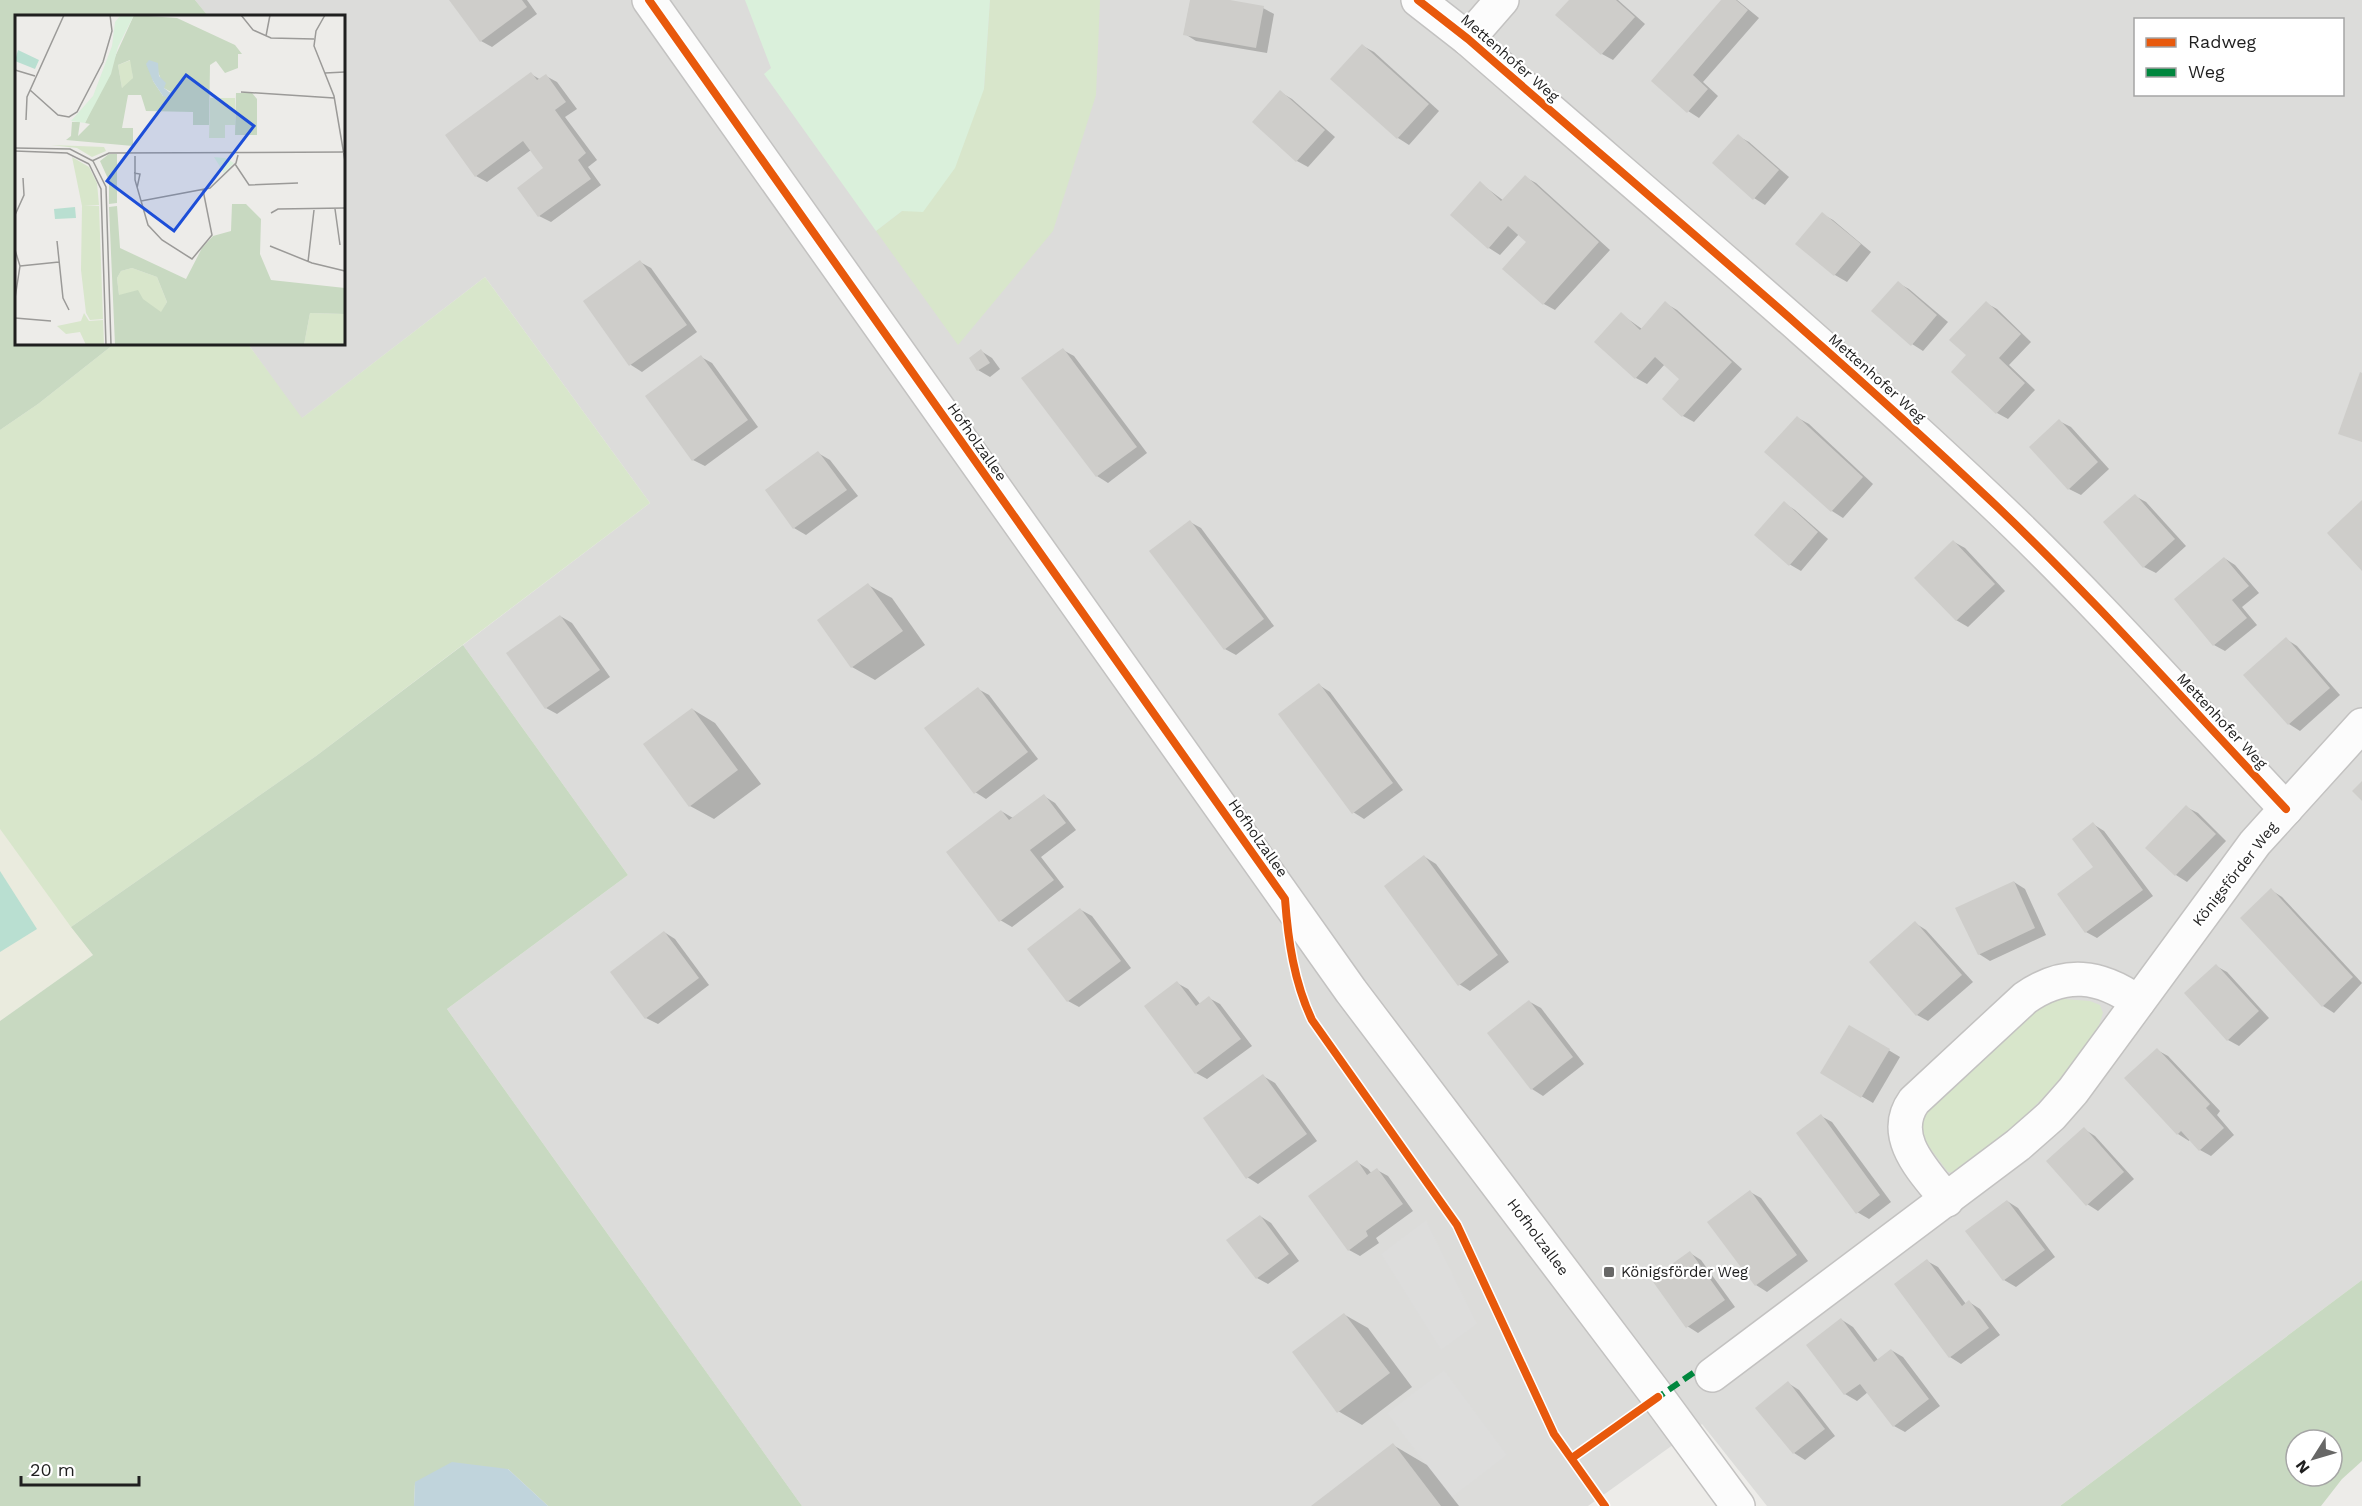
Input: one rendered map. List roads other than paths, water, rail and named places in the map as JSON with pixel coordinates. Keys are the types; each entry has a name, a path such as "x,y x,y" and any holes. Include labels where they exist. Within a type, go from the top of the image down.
{"street":[{"name":"Hofholzallee","path":"649,0 936,409 1344,982 1659,1397 1738,1506"},
{"name":"Mettenhofer Weg","path":"1418,0 1468,39 1882,400 1991,501 2102,611 2286,809"},
{"path":"1468,39 1502,0"},
{"name":"Königsförder Weg","path":"1712,1375 1947,1200 2018,1145 2051,1116 2073,1091 2255,843 2362,725"},
{"path":"1947,1200 1906,1142 1905,1118 1914,1101 2038,988 2053,982 2074,979 2099,981 2119,988 2138,1002"}],"water":[{"path":"452,1462 508,1469 548,1506 414,1506 415,1482"}],"place":[{"name":"Königsförder Weg","path":"1609,1272"}]}
